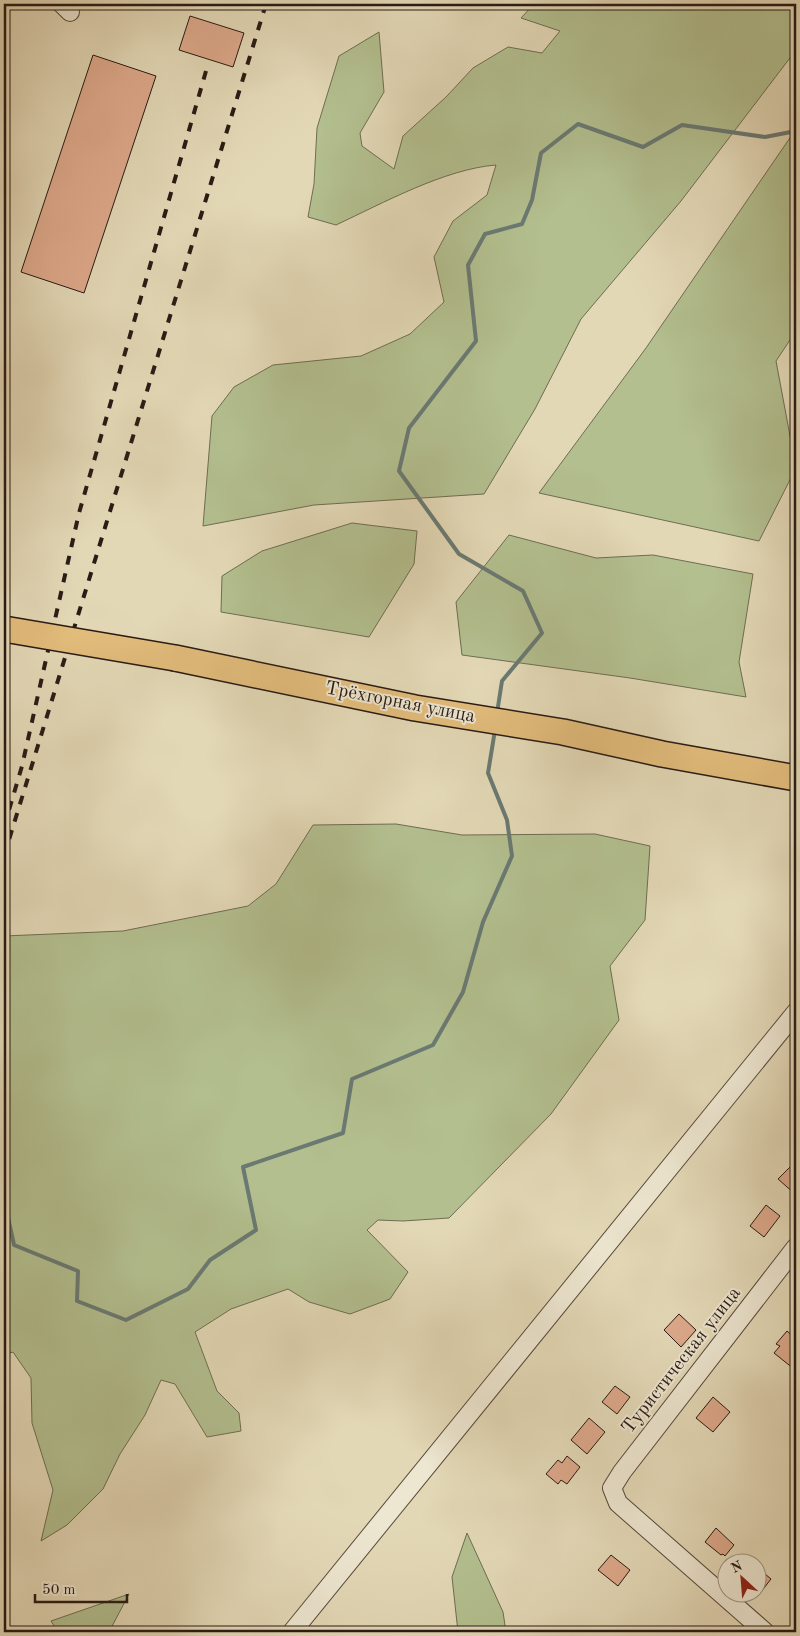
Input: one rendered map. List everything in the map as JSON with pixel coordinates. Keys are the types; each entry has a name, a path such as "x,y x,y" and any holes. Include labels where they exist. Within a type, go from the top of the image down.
{"highway":[{"name":"Трёхгорная улица","path":"4,629 174,658 415,708 563,732 662,754 796,778"}],"street":[{"path":"292,1632 796,1012"},
{"name":"Туристическая улица","path":"765,1632 618,1503 612,1488 619,1476 796,1247"}],"green space":[{"path":"534,4 796,4 796,50 681,201 581,319 535,409 484,494 314,505 203,526 212,416 234,387 273,365 361,356 410,334 444,302 434,257 453,221 487,195 496,165 476,168 435,180 336,225 308,217 314,184 317,128 339,56 379,32 384,92 360,133 362,146 394,169 403,136 446,97 473,68 508,47 542,53 560,31 521,18"},
{"path":"796,129 796,331 776,361 796,468 759,541 539,493 646,348"},
{"path":"352,523 417,531 414,564 369,637 221,612 222,576 262,551"},
{"path":"509,535 596,558 653,555 753,574 739,662 746,697 630,678 462,655 456,602"},
{"path":"396,824 462,835 595,834 650,846 645,920 610,966 619,1020 551,1114 449,1218 403,1221 378,1220 367,1230 408,1272 390,1299 350,1314 309,1302 288,1289 231,1309 195,1332 217,1391 239,1413 241,1431 207,1437 175,1384 161,1380 145,1415 120,1454 103,1489 67,1525 41,1541 53,1490 32,1423 31,1378 13,1352 4,1355 4,936 123,931 248,906 276,884 313,825"},
{"path":"467,1533 503,1612 506,1632 458,1632 452,1577"},
{"path":"129,1594 109,1632 58,1632 51,1621"}],"building":[{"path":"190,16 244,33 233,67 179,50"},
{"path":"93,55 156,76 84,293 21,272"},
{"path":"792,1165 796,1169 795,1194 778,1179"},
{"path":"766,1205 780,1216 764,1237 750,1226"},
{"path":"679,1314 696,1330 681,1347 664,1330"},
{"path":"787,1331 796,1339 796,1366 794,1369 774,1353 780,1346 776,1344"},
{"path":"615,1386 630,1397 617,1414 602,1402"},
{"path":"713,1397 730,1412 713,1432 696,1418"},
{"path":"589,1418 605,1432 587,1454 571,1440"},
{"path":"567,1456 580,1467 567,1484 561,1480 558,1484 546,1474 558,1460 562,1463"},
{"path":"716,1528 734,1545 727,1554 720,1554 705,1542"},
{"path":"611,1555 630,1570 618,1586 598,1570"}],"waterway":[{"path":"497,713 502,681 542,633 523,591 459,554 399,471 409,428 476,341 468,265 485,234 522,224 532,200 541,153 578,124 643,147 682,125 765,137 796,131"},
{"path":"4,1199 14,1245 78,1271 77,1301 126,1320 188,1289 210,1260 256,1230 243,1167 343,1133 352,1079 433,1045 463,992 483,922 512,856 507,820 488,773 495,730"}],"railway":[{"path":"4,856 266,4"},
{"path":"4,827 22,766 79,513 206,71"}]}
